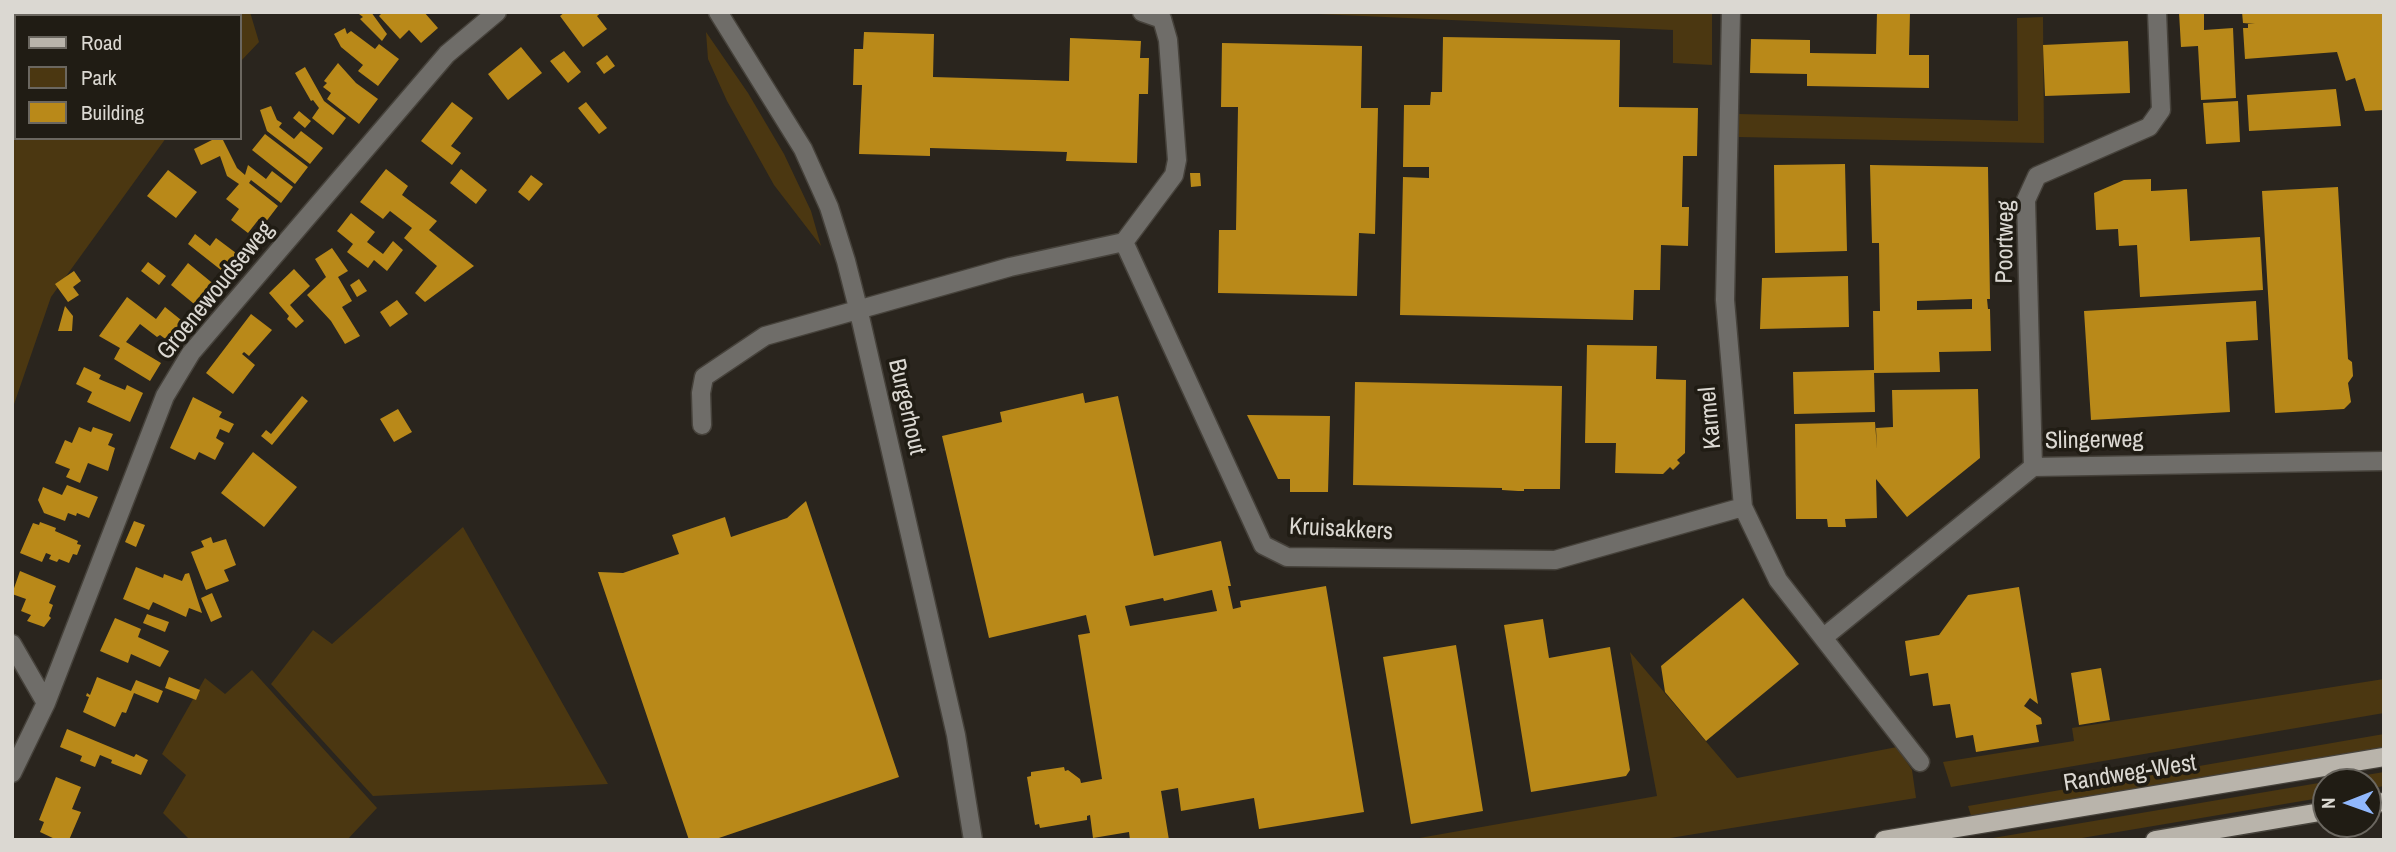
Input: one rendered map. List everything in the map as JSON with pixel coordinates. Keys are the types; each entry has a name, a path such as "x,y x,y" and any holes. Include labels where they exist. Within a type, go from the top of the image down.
{"main road":[{"name":"Randweg-West","path":"1884,840 2384,757"},
{"path":"2155,840 2312,813"}],"street":[{"name":"Groenewoudseweg","path":"12,773 46,703 165,396 191,353 447,54 497,12"},
{"name":"Burgerhout","path":"719,12 803,149 829,207 858,308 956,735 973,840"},
{"path":"702,425 701,393 704,377 765,336 1010,267 1124,242 1174,175 1177,160 1168,40 1162,19 1142,12"},
{"name":"Karmel","path":"1731,12 1725,300 1744,507 1778,580 1920,762"},
{"name":"Poortweg","path":"2034,467 2026,200 2037,176 2149,127 2161,110 2157,12"},
{"name":"Kruisakkers","path":"1124,242 1263,545 1287,556 1555,561 1744,507"},
{"name":"Slingerweg","path":"1824,637 2034,467 2384,461"},
{"path":"12,644 46,703"}],"green space":[{"path":"250,12 259,42 242,60 242,14 140,14"},
{"path":"1274,12 1712,12 1712,65 1673,63 1673,30"},
{"path":"2043,17 2044,143 1738,137 1739,114 2018,121 2017,18"},
{"path":"706,32 748,93 784,154 811,211 821,246 774,185 727,101 708,59"},
{"path":"12,57 14,140 165,140 51,297 12,410"},
{"path":"463,527 608,784 373,796 271,684 313,630 332,644"},
{"path":"1630,652 1737,778 1897,747 1912,770 1916,798 1658,840 1408,840 1657,796"},
{"path":"252,670 377,808 347,840 190,840 163,813 186,775 162,754 205,678 225,694"},
{"path":"2384,679 2384,713 1951,787 1943,762 2074,741 2072,728"},
{"path":"2384,734 2384,751 1973,822 1968,806"},
{"path":"2312,784 2312,799 2070,840 1981,840"}],"building":[{"path":"371,12 387,34 382,41 360,19 363,17 359,14"},
{"path":"383,12 424,12 438,28 421,43 409,30 400,39 379,16"},
{"path":"565,12 602,12 597,16 607,29 583,47 560,16"},
{"path":"1877,12 1910,12 1909,55 1929,55 1929,88 1807,86 1807,74 1750,73 1751,39 1810,40 1810,53 1876,54"},
{"path":"2179,12 2204,12 2204,30 2233,28 2236,98 2201,100 2198,46 2181,47"},
{"path":"2242,12 2384,12 2384,110 2365,111 2355,78 2346,81 2337,52 2245,59 2243,28 2248,28 2248,24 2255,24 2243,23"},
{"path":"345,28 347,34 351,31 375,49 379,44 399,59 378,86 358,71 363,65 341,47 334,34"},
{"path":"864,32 934,34 933,77 1069,81 1070,38 1141,41 1140,58 1149,58 1148,94 1139,94 1137,163 1066,161 1067,152 930,148 930,156 859,154 862,85 853,85 854,49 863,49"},
{"path":"1443,37 1620,40 1619,107 1698,108 1697,156 1683,156 1682,207 1689,207 1688,246 1661,245 1660,290 1634,290 1633,320 1400,315 1403,177 1429,178 1429,167 1403,167 1404,105 1430,105 1431,92 1442,92"},
{"path":"2128,41 2130,93 2045,96 2043,45"},
{"path":"1222,43 1362,46 1361,108 1378,108 1375,234 1359,233 1357,296 1218,293 1219,230 1236,230 1238,107 1221,107"},
{"path":"521,47 542,73 508,100 488,74"},
{"path":"564,51 581,72 568,83 550,61"},
{"path":"607,55 615,66 604,74 596,63"},
{"path":"338,63 356,83 378,99 359,124 327,99 331,93 323,87 327,83 324,81"},
{"path":"305,67 324,101 346,118 333,135 312,118 319,108 311,101 295,73"},
{"path":"2336,89 2341,126 2249,131 2247,95"},
{"path":"2238,101 2240,142 2206,144 2203,103"},
{"path":"452,102 473,118 451,146 461,153 452,165 421,141"},
{"path":"586,102 607,128 599,134 578,108"},
{"path":"271,106 277,120 282,123 279,127 294,139 301,131 323,148 310,164 267,131 260,110"},
{"path":"299,111 311,121 305,128 293,118"},
{"path":"265,134 308,167 295,184 252,150"},
{"path":"212,140 223,140 237,168 245,175 248,165 266,179 272,171 293,187 281,203 251,180 249,183 278,206 265,223 259,219 248,233 231,220 239,209 226,199 239,184 227,176 220,156 201,165 194,149"},
{"path":"1845,164 1847,251 1775,253 1774,165"},
{"path":"1870,165 1988,167 1990,299 1987,299 1990,309 1991,351 1939,352 1940,372 1874,373 1875,412 1794,414 1793,372 1874,370 1873,311 1880,311 1879,243 1872,243","holes":["1972,299 1972,309 1917,310 1917,301"]},
{"path":"386,169 408,186 402,195 437,221 429,230 474,266 425,302 415,293 437,266 404,238 412,228 390,211 383,219 360,202"},
{"path":"461,169 487,190 476,204 450,183"},
{"path":"168,170 197,192 176,218 147,196"},
{"path":"1190,173 1200,173 1201,186 1191,187"},
{"path":"531,175 543,184 529,201 518,192"},
{"path":"2151,179 2151,191 2187,189 2190,241 2260,237 2263,290 2140,297 2137,245 2119,246 2118,229 2096,230 2094,193 2124,180"},
{"path":"2338,187 2348,359 2352,362 2353,376 2348,383 2351,402 2344,409 2275,413 2262,191"},
{"path":"351,213 375,232 367,242 383,254 393,241 403,250 387,271 374,260 368,268 347,252 353,244 337,231"},
{"path":"195,234 210,246 216,238 240,256 226,274 188,244"},
{"path":"332,248 348,271 338,277 352,301 342,307 360,336 345,344 331,321 307,295 326,277 315,259"},
{"path":"148,262 166,276 159,285 141,271"},
{"path":"188,263 216,286 199,308 171,285"},
{"path":"294,269 310,286 290,305 304,321 296,328 269,293"},
{"path":"74,271 81,281 73,287 79,295 68,302 55,284"},
{"path":"1848,276 1849,327 1760,329 1762,278"},
{"path":"359,279 367,291 357,297 350,285"},
{"path":"127,297 156,319 165,307 186,324 171,343 160,335 157,337 140,324 126,342 161,363 150,381 114,359 120,348 99,336"},
{"path":"397,300 408,314 390,327 380,312"},
{"path":"2256,301 2258,340 2226,342 2230,412 2091,420 2084,311"},
{"path":"65,306 73,316 72,331 58,331"},
{"path":"251,314 272,330 249,356 244,352 242,354 255,365 233,394 206,373"},
{"path":"1587,345 1657,346 1656,379 1686,380 1685,453 1677,460 1680,463 1673,470 1670,467 1663,474 1615,473 1616,443 1585,443"},
{"path":"84,367 101,375 99,379 125,390 127,385 143,393 130,422 87,402 92,392 76,384"},
{"path":"1355,382 1562,386 1560,489 1518,491 1502,488 1353,485"},
{"path":"1978,389 1980,458 1907,517 1876,479 1877,518 1845,519 1846,527 1828,527 1827,519 1796,519 1795,424 1875,422 1877,449 1876,428 1893,427 1892,390"},
{"path":"1083,393 1085,403 1118,396 1154,556 1221,541 1233,609 1241,607 1240,601 1326,586 1364,812 1259,829 1254,798 1181,811 1178,788 1161,791 1169,840 1130,840 1129,832 1093,838 1090,815 1087,820 1040,828 1039,824 1035,825 1027,777 1031,776 1031,772 1064,767 1065,771 1068,770 1080,779 1081,783 1102,779 1078,635 1090,633 1086,615 989,638 942,436 1002,422 1000,412","holes":["1212,590 1217,611 1130,626 1125,606 1163,598 1164,601"]},
{"path":"302,396 308,401 272,445 261,436 266,430 271,434"},
{"path":"193,397 222,412 219,417 234,424 229,433 220,429 216,438 224,443 215,460 199,452 195,460 170,448"},
{"path":"398,409 412,432 394,442 380,419"},
{"path":"1247,415 1330,416 1328,492 1290,492 1290,479 1278,479"},
{"path":"79,427 91,432 93,427 113,434 108,445 115,448 108,471 88,463 80,483 66,477 70,469 55,463 65,440 72,443"},
{"path":"253,452 297,487 264,527 221,493"},
{"path":"67,485 98,497 89,518 68,513 65,521 44,513 38,500 43,487 62,495"},
{"path":"806,501 899,777 713,840 689,840 598,572 623,573 679,554 672,535 725,517 731,537 787,518"},
{"path":"134,521 145,525 136,547 125,542"},
{"path":"40,522 56,528 55,531 81,545 77,555 73,554 69,563 49,559 51,555 46,553 42,562 20,553 33,523 39,525"},
{"path":"211,537 213,543 226,539 236,565 224,570 229,581 206,590 191,552 204,547 201,541"},
{"path":"136,567 163,578 164,574 182,581 185,574 189,573 202,613 189,608 186,617 153,602 149,610 123,599"},
{"path":"20,571 56,586 49,603 53,605 49,616 51,618 44,627 27,621 31,615 21,611 26,599 12,594"},
{"path":"2019,587 2038,704 2030,698 2024,706 2041,718 2042,724 2036,725 2039,742 1976,752 1973,735 1956,738 1950,704 1933,706 1928,673 1910,676 1905,641 1939,635 1968,595"},
{"path":"212,593 222,617 211,622 201,598"},
{"path":"1743,598 1799,664 1706,741 1665,692 1661,666"},
{"path":"147,614 169,622 165,632 143,623"},
{"path":"115,618 141,629 138,637 169,651 160,667 131,654 128,663 100,651"},
{"path":"1543,619 1549,658 1610,647 1630,770 1626,776 1531,792 1504,625"},
{"path":"1456,645 1483,811 1411,824 1383,657"},
{"path":"2101,668 2110,720 2079,725 2071,673"},
{"path":"97,677 131,691 136,680 163,691 158,703 134,693 126,713 122,712 115,727 83,712 89,697 86,696 87,693 90,695"},
{"path":"169,677 200,690 196,700 165,688"},
{"path":"67,729 134,757 136,754 148,760 141,775 111,763 112,760 100,755 95,767 80,761 82,756 60,747"},
{"path":"56,777 81,787 72,809 81,812 69,840 57,840 40,832 44,822 39,820"}]}
